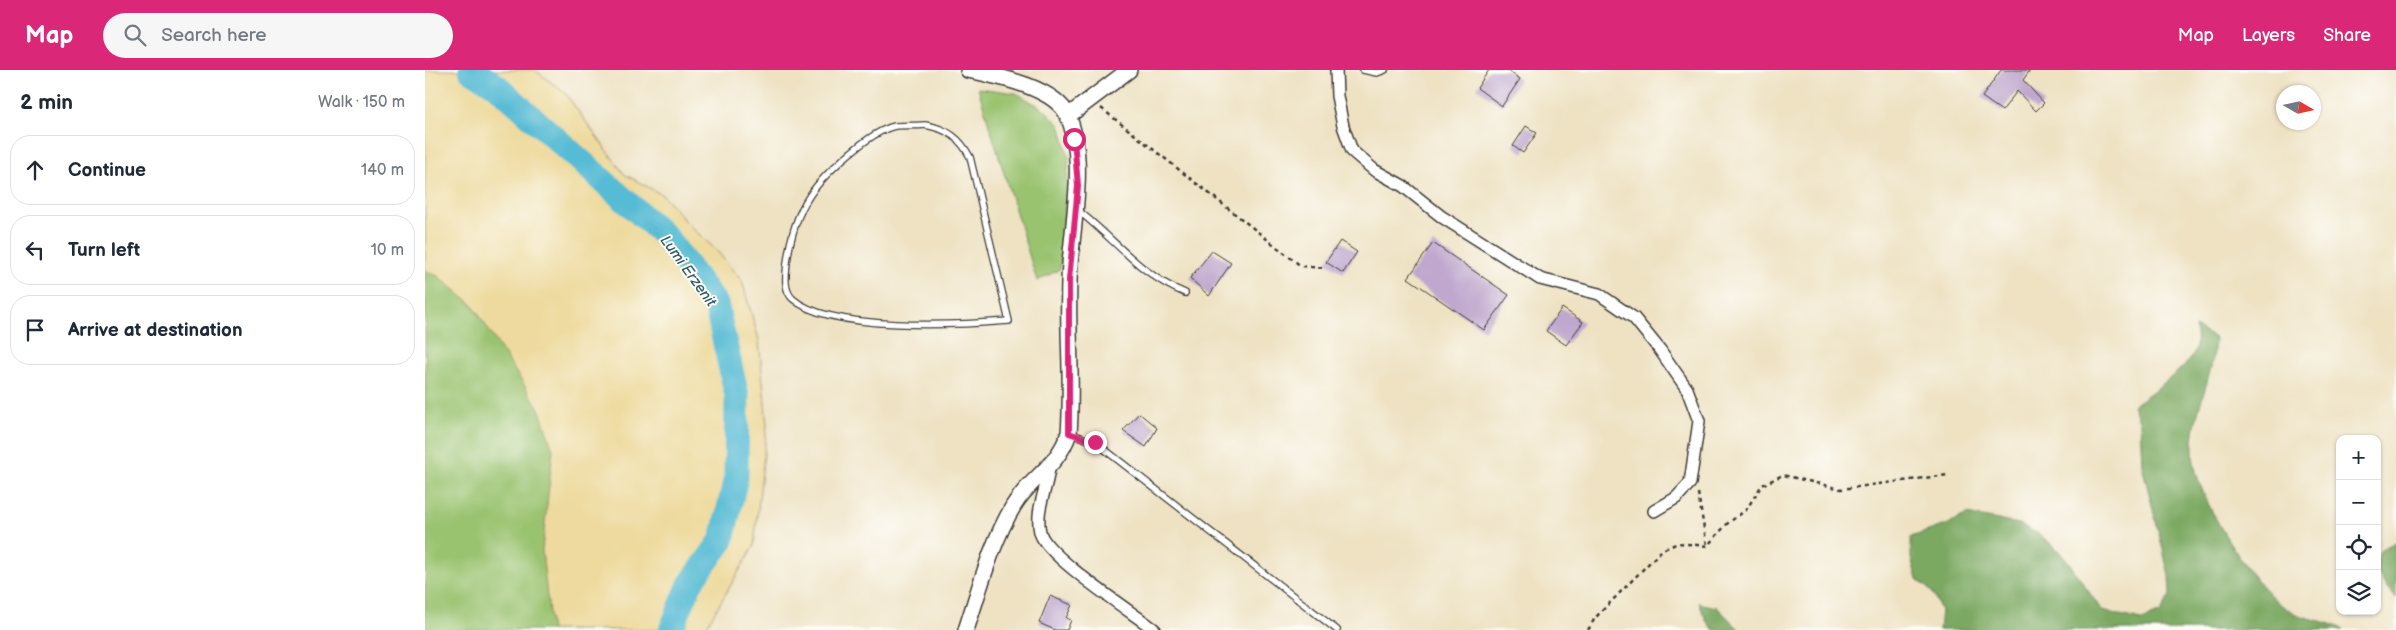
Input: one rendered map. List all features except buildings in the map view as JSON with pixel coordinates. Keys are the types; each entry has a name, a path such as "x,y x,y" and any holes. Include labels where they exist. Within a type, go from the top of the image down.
{"main road":[{"path":"966,630 998,533 1015,503 1033,482 1049,468 1064,449 1069,433 1069,280 1078,186 1077,163 1068,116 1044,94 1017,81 968,70"},
{"path":"1068,116 1129,70"}],"street":[{"path":"1336,70 1338,104 1352,151 1374,170 1403,186 1442,217 1540,278 1599,294 1634,318 1687,389 1699,421 1690,483 1677,498 1654,511"},
{"path":"1049,468 1048,482 1041,499 1039,522 1040,533 1047,546 1155,630"}],"lane":[{"path":"1363,70 1377,73 1385,70"},
{"path":"925,125 937,127 950,134 962,142 970,157 1009,321 907,325 835,318 813,311 793,299 787,287 788,252 796,221 810,194 835,167 863,142 894,126 925,125"},
{"path":"1075,207 1116,246 1170,287 1185,293"},
{"path":"1069,433 1095,442 1337,630"}],"path":[{"path":"1090,100 1301,266 1324,268"},
{"path":"1707,546 1728,523 1746,510 1762,485 1783,475 1841,489 1948,475"},
{"path":"1690,483 1697,489 1707,546"},
{"path":"1588,630 1595,618 1662,550 1678,543 1707,546"}],"green space":[{"path":"978,88 1016,93 1044,109 1060,125 1069,157 1060,269 1037,281"},
{"path":"425,198 534,242 575,630 425,630"},
{"path":"2195,327 2215,338 2211,368 2195,424 2193,438 2196,471 2213,514 2241,559 2270,595 2291,611 2344,630 1939,630 1941,610 1932,592 1917,579 1911,558 1911,537 1948,524 1967,514 2019,524 2037,533 2054,546 2068,561 2102,611 2142,620 2161,612 2170,595 2169,575 2142,465 2140,423 2133,405 2169,379 2187,363 2196,347"},
{"path":"2396,542 2396,598 2381,579 2381,549"},
{"path":"1699,603 1717,607 1740,630 1714,630 1707,622"}],"sand":[{"path":"425,70 535,70 565,93 624,174 664,196 687,223 716,250 742,281 759,340 767,425 754,546 704,630 551,630 542,551 553,450 539,408 472,304 438,276 425,271"}],"waterway":[{"name":"Lumi Erzenit","path":"471,70 497,86 666,237 716,304 737,396 736,477 722,540 690,584 671,630"}],"route":[{"path":"1074,139 1078,186 1069,280 1071,413 1069,433 1095,442"}]}
